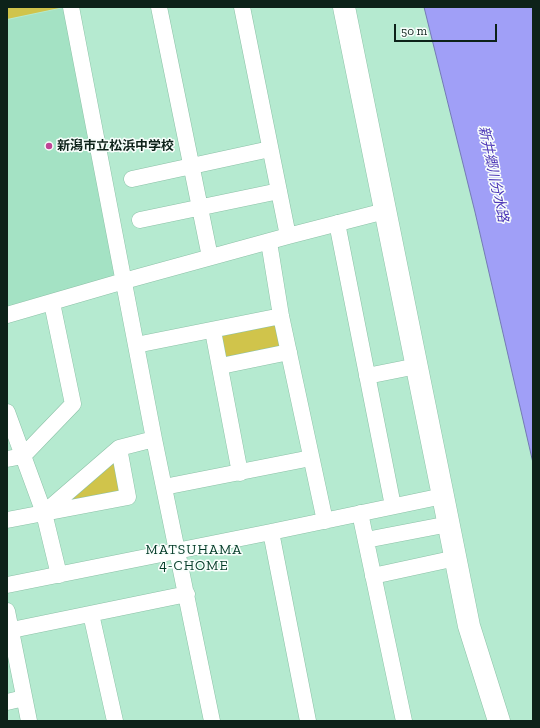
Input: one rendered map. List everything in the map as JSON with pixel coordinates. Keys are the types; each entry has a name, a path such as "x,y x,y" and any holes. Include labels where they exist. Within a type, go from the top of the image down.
{"street":[{"path":"71,7 154,439 212,721"},
{"path":"159,7 210,257"},
{"path":"242,7 288,236"},
{"path":"344,7 469,626 500,721"},
{"path":"132,179 270,149"},
{"path":"140,220 279,191"},
{"path":"7,315 210,257 386,211"},
{"path":"337,223 393,506"},
{"path":"269,242 281,316 325,521"},
{"path":"7,459 23,456 73,404 52,303"},
{"path":"136,345 281,316"},
{"path":"213,330 240,473"},
{"path":"221,366 289,352"},
{"path":"367,376 417,366"},
{"path":"7,412 44,513 59,575"},
{"path":"44,513 119,448 154,439"},
{"path":"7,520 128,497 119,448"},
{"path":"164,487 311,458"},
{"path":"7,585 443,496"},
{"path":"360,513 404,721"},
{"path":"366,540 449,524"},
{"path":"271,532 308,721"},
{"path":"373,576 456,558"},
{"path":"9,630 187,594"},
{"path":"7,611 9,630 28,721"},
{"path":"92,614 115,721"},
{"path":"7,702 24,698"}],"shaded area":[{"path":"7,7 64,7 7,19"},
{"name":"新潟市立松浜中学校","path":"63,8 116,272 110,278 7,306 7,20"},
{"path":"277,321 285,347 226,362 220,332"},
{"path":"114,457 123,490 63,505"}],"water":[{"name":"新井郷川分水路","path":"424,7 533,7 533,463 475,212"}],"place":[{"name":"新潟市立松浜中学校","path":"49,146"}],"district":[{"name":"MATSUHAMA 4-CHOME","path":"194,558"}]}
